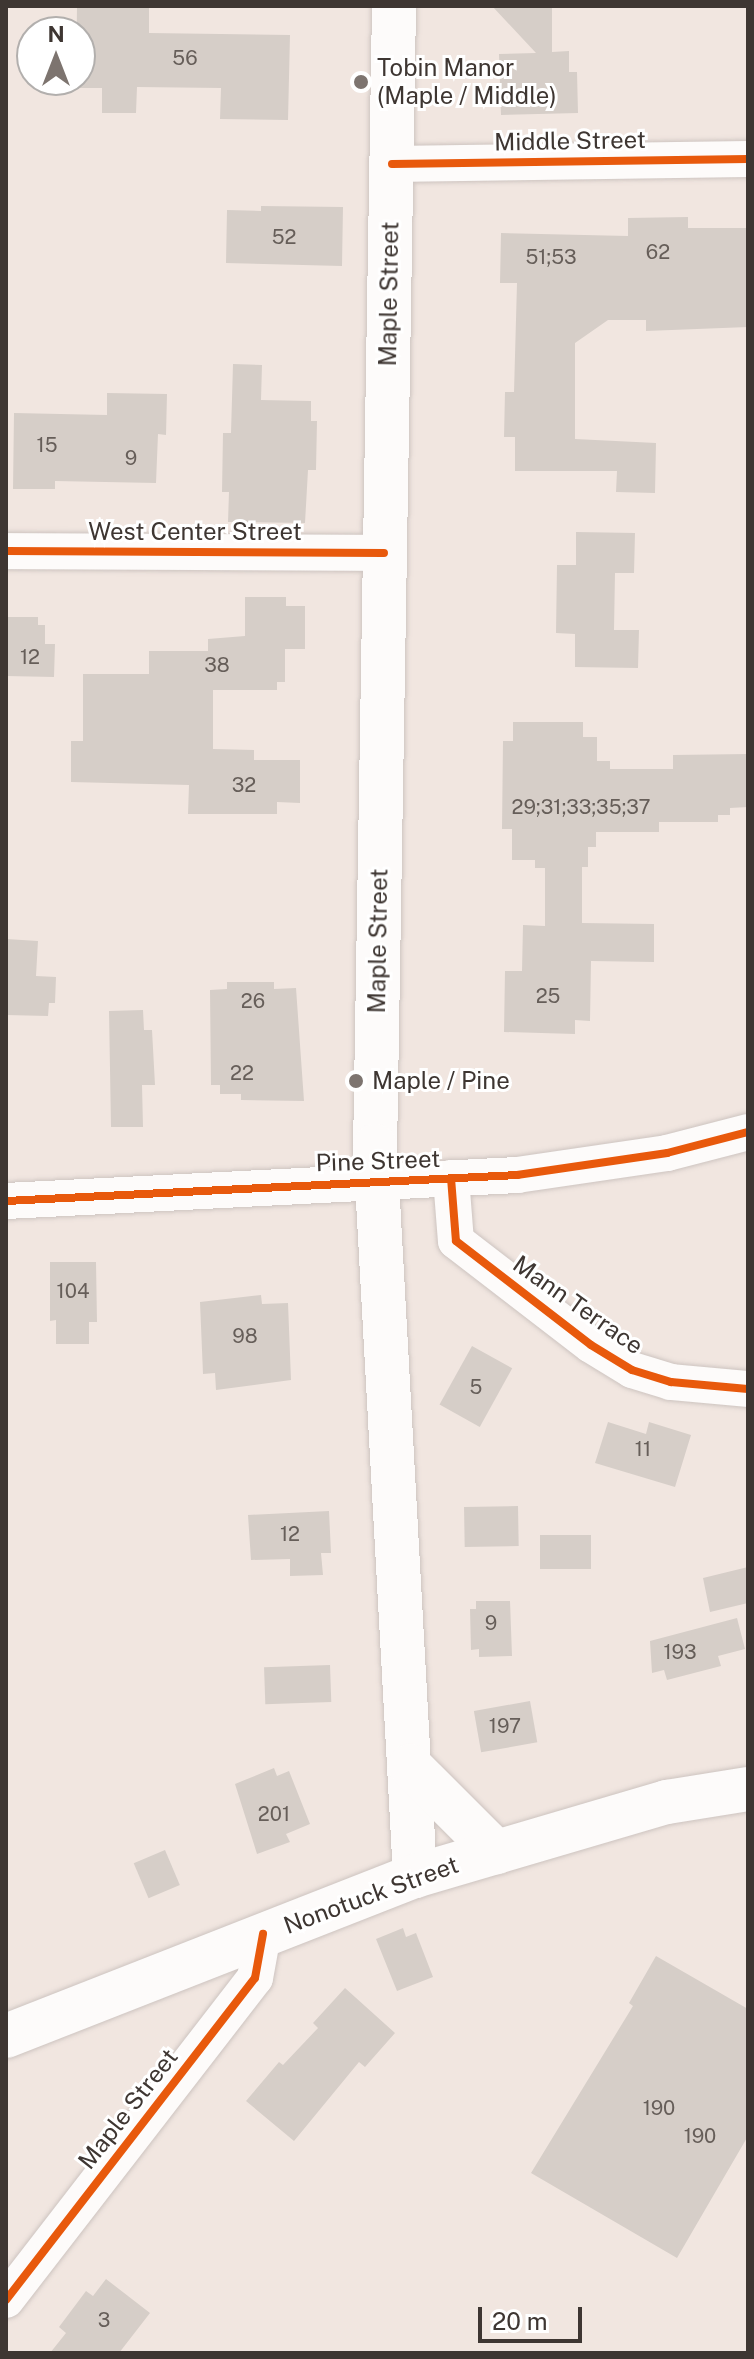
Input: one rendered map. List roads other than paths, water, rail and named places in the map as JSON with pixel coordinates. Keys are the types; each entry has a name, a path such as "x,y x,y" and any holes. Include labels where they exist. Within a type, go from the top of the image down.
{"main road":[{"name":"Maple Street","path":"394,6 376,1181 415,1876"},
{"path":"410,1766 496,1852"},
{"name":"Nonotuck Street","path":"6,2036 415,1876 667,1802 748,1789"}],"street":[{"name":"Middle Street","path":"392,164 748,159"},
{"name":"West Center Street","path":"6,551 384,553"},
{"name":"Pine Street","path":"6,1201 451,1178 587,1167 748,1132"},
{"name":"Mann Terrace","path":"451,1178 456,1241 591,1345 632,1370 671,1382 748,1389"},
{"name":"Maple Street","path":"6,2300 255,1978 263,1934"}],"place":[{"name":"Tobin Manor (Maple / Middle)","path":"361,82"},
{"name":"Maple / Pine","path":"356,1081"}]}
